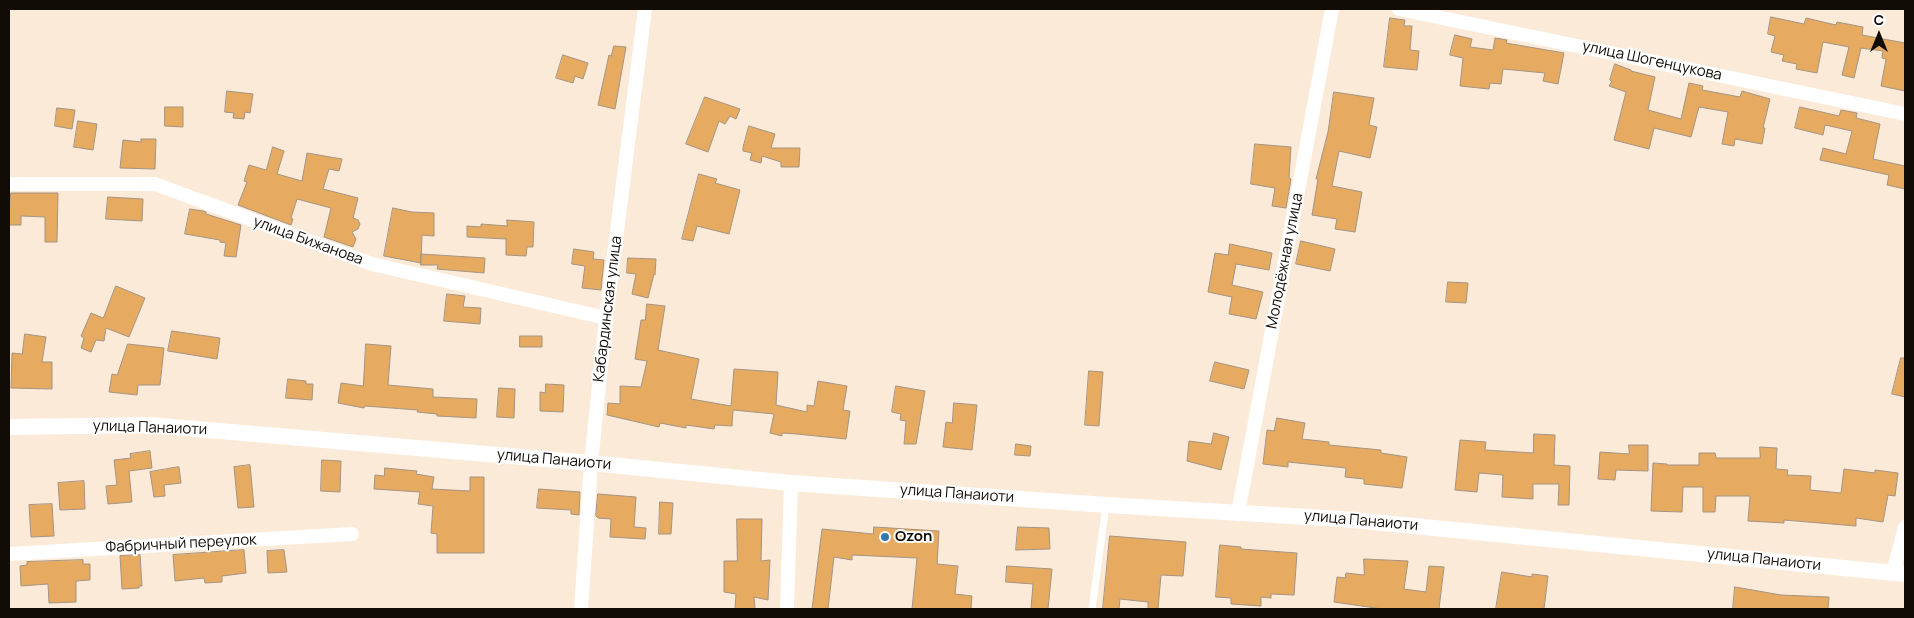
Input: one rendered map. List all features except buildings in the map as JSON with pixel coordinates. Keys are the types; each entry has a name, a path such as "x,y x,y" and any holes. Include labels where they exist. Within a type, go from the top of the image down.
{"street":[{"name":"Кабардинская улица","path":"581,609 591,463 606,318 645,9"},
{"name":"Молодёжная улица","path":"1238,513 1332,9"},
{"name":"улица Шогенцукова","path":"1399,9 1905,114"},
{"name":"улица Бижанова","path":"9,184 155,184 372,264 606,318"},
{"name":"улица Панаиоти","path":"9,427 150,425 791,482 1106,505 1342,518 1899,574"},
{"path":"787,609 791,482"},
{"path":"1899,574 1905,527"},
{"name":"Фабричный переулок","path":"9,554 352,534"}],"lane":[{"path":"1092,609 1106,505"}],"place":[{"name":"Ozon","path":"885,537"}]}
